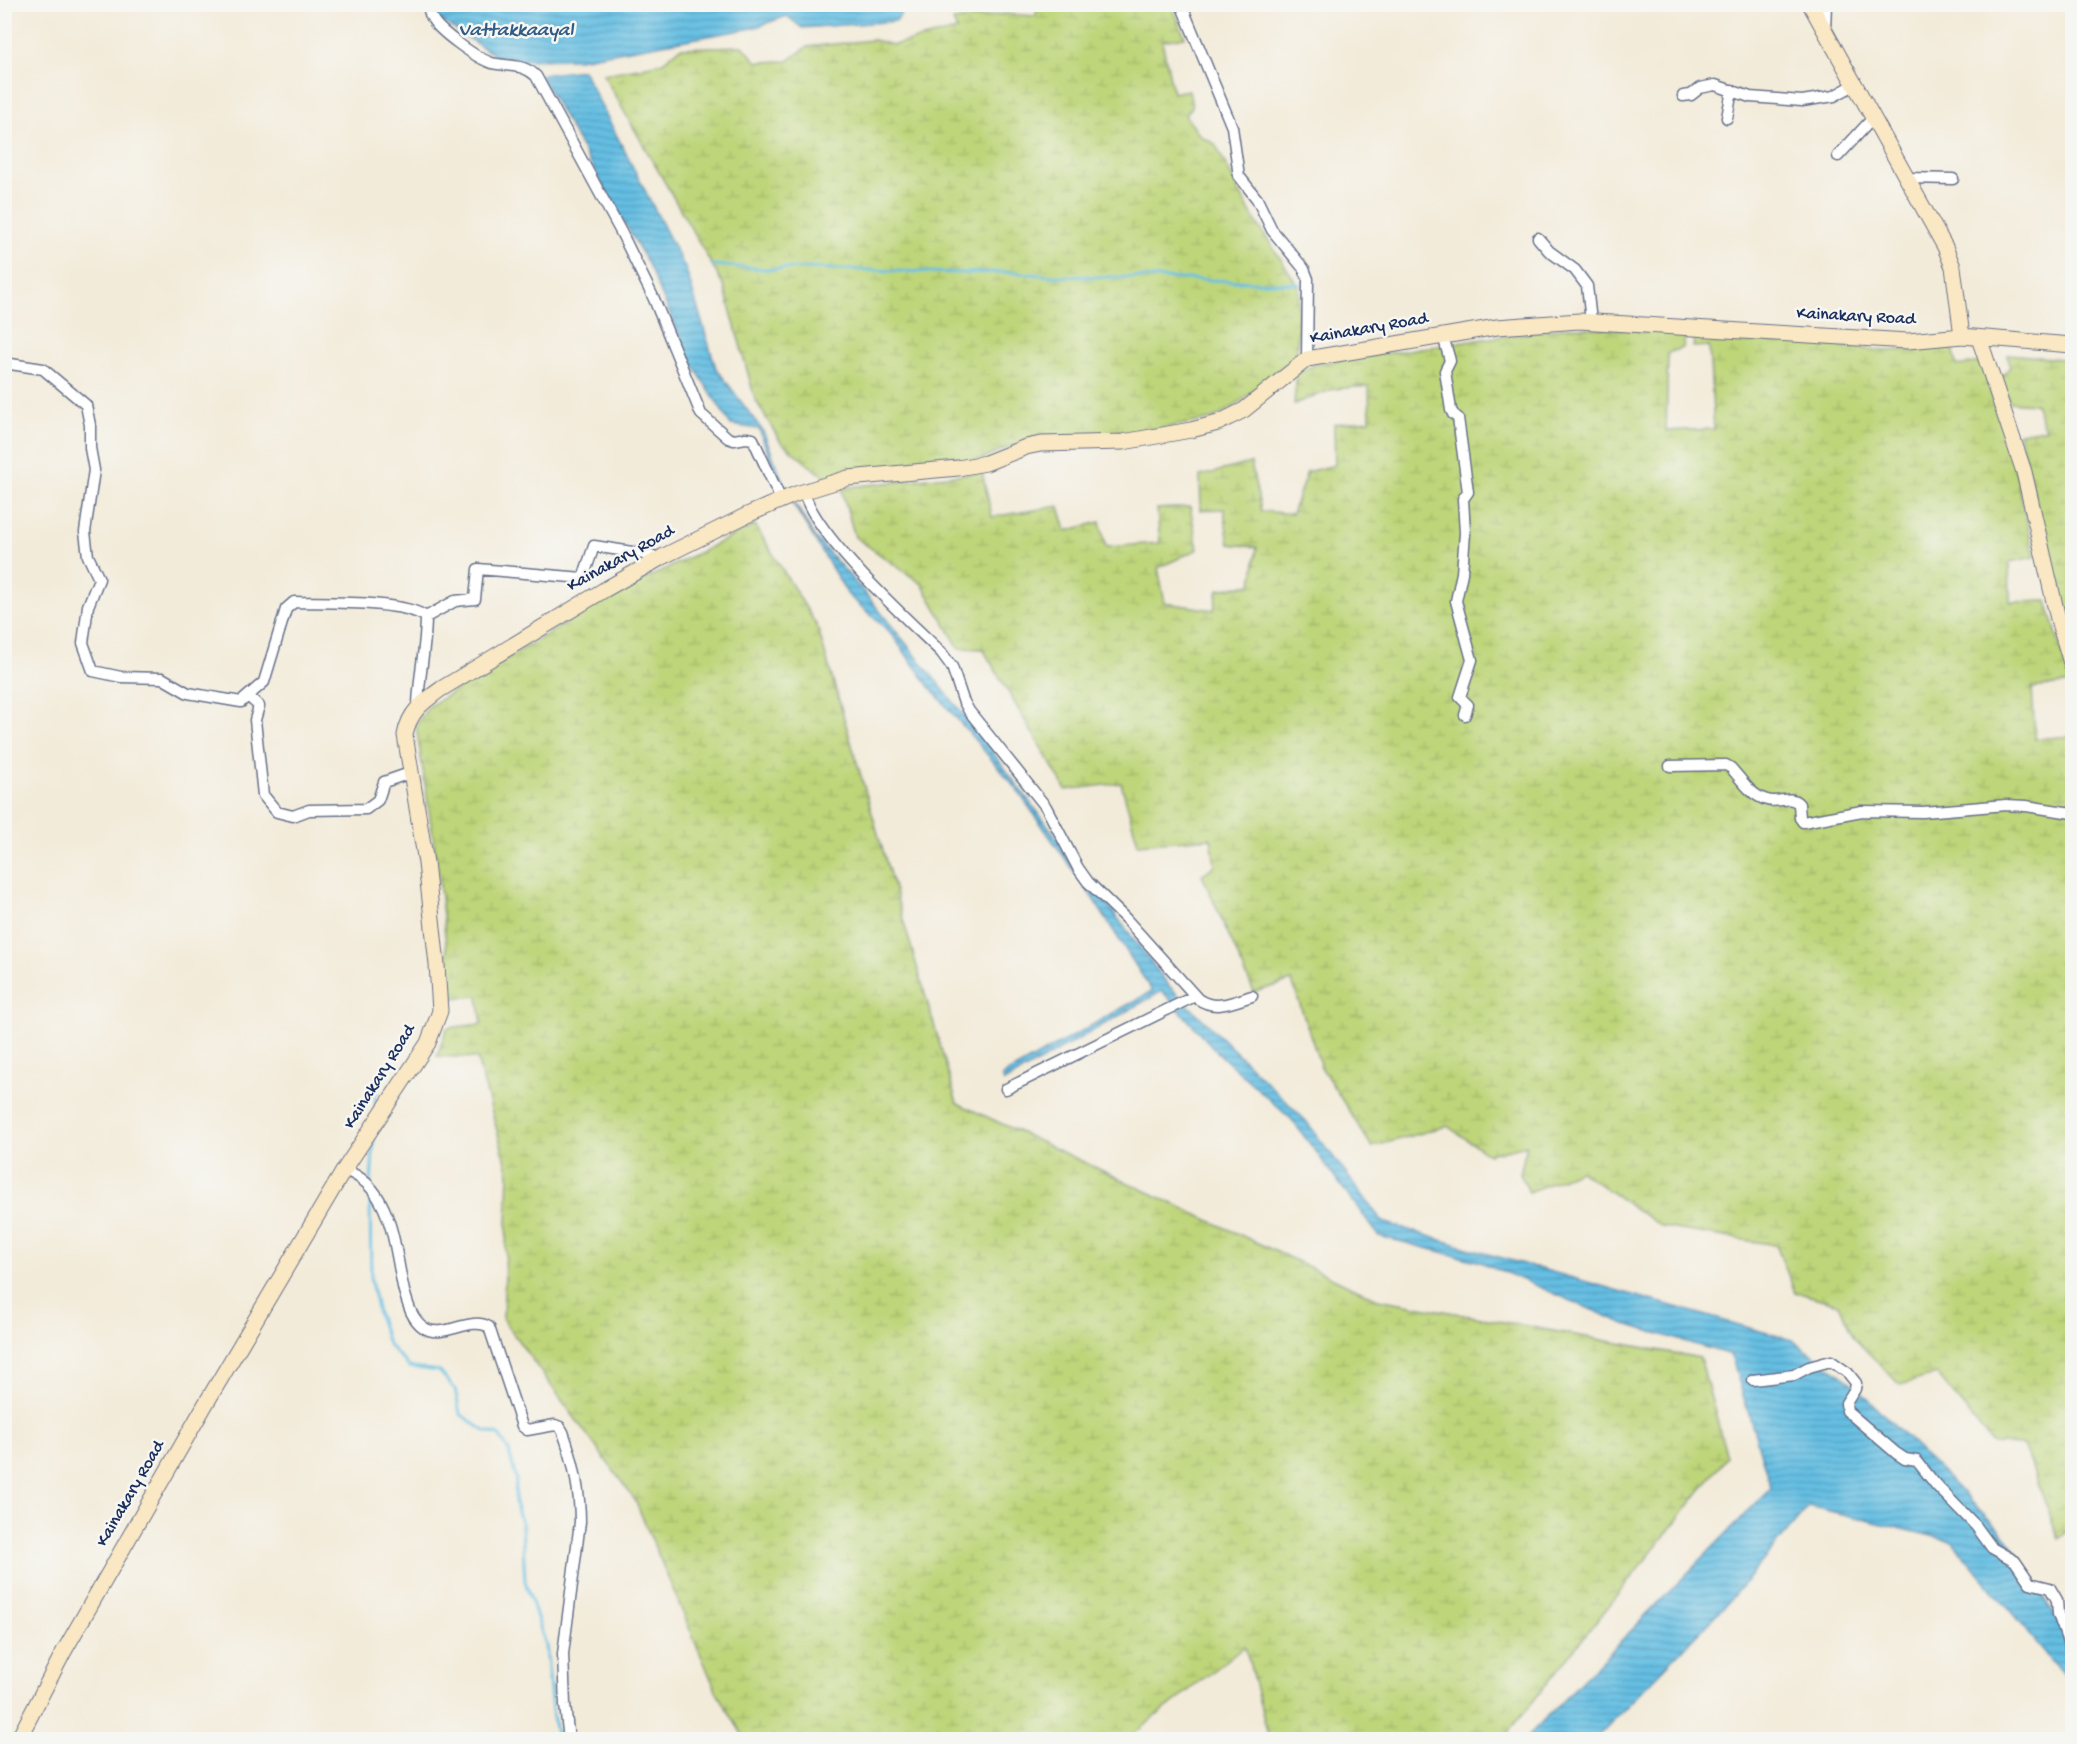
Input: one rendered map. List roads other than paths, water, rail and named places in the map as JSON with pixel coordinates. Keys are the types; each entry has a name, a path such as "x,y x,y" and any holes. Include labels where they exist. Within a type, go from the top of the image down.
{"main road":[{"path":"1810,4 1946,247 1953,267 1962,336"},
{"name":"Kainakary Road","path":"18,1740 106,1577 345,1168 428,1043 440,1011 426,863 405,735 407,725 418,705 549,623 660,559 747,515 791,497 848,478 986,463 1026,447 1041,444 1123,442 1218,423 1244,410 1307,358 1538,323 1591,321 1908,342 1962,336 2073,345"},
{"path":"1980,338 2024,472 2059,623 2073,666"}],"street":[{"path":"429,4 429,12 435,23 472,53 491,63 527,68 536,76 650,290 701,414 728,438 753,439 791,497 810,509 851,561 941,652 952,667 969,711 1046,807 1078,868 1088,882 1204,1004 1214,1006 1252,996"},
{"path":"1181,4 1232,127 1239,176 1257,199 1272,230 1304,269 1308,279 1307,358"},
{"path":"1826,4 1826,34"},
{"path":"1683,96 1691,95 1700,88 1710,85 1722,86 1750,97 1802,101 1834,96 1854,85"},
{"path":"1726,118 1732,90"},
{"path":"1838,156 1873,118"},
{"path":"1907,178 1953,179"},
{"path":"1538,238 1549,251 1575,270 1587,286 1591,321"},
{"path":"1443,336 1450,361 1445,371 1452,413 1458,420 1468,492 1462,499 1465,533 1462,573 1456,601 1472,660 1460,697 1468,705 1466,715"},
{"path":"4,363 43,369 86,405 94,470 85,532 88,556 99,579 88,606 83,643 93,671 121,677 162,678 188,693 241,702 264,682 286,609 294,603 417,610 426,617"},
{"path":"426,617 455,601 475,599 478,569 583,578 594,546 651,555 660,559"},
{"path":"418,705 420,672 426,642 426,617"},
{"path":"248,696 259,706 255,720 263,795 277,812 293,816 309,810 366,809 378,800 384,782 410,773"},
{"path":"1670,766 1726,765 1758,796 1767,801 1789,798 1796,800 1800,806 1800,821 1805,822 1862,811 1923,812 2006,805 2073,813"},
{"path":"1006,1089 1195,996"},
{"path":"345,1168 374,1192 385,1210 412,1315 423,1327 431,1330 480,1324 489,1327 522,1426 527,1430 558,1426 563,1432 576,1469 580,1505 580,1522 563,1654 569,1740"},
{"path":"1753,1380 1794,1375 1809,1367 1831,1361 1848,1372 1856,1383 1846,1403 1847,1411 1896,1453 1905,1459 1917,1461 1936,1485 1976,1526 1992,1548 2015,1561 2030,1583 2050,1588 2057,1600 2058,1614 2073,1653"}],"water":[{"name":"Vattakkaayal","path":"437,4 905,5 897,21 802,28 787,16 753,28 579,59 523,60 496,56 437,18"},
{"path":"583,70 686,270 716,368 763,431 784,485 814,536 870,599 972,725 1169,986 1306,1121 1383,1222 1792,1340 1853,1384 2006,1536 2072,1643 2072,1685 1952,1541 1809,1506 1723,1608 1595,1739 1525,1739 1771,1488 1731,1355 1625,1324 1481,1262 1379,1236 1292,1120 1218,1053 1162,991 1004,1082 1002,1076 1152,991 1092,897 1015,787 929,686 890,632 848,595 777,477 759,429 731,425 691,362 648,264 540,75"}],"waterway":[{"path":"713,265 767,269 1009,272 1053,276 1300,284"},
{"path":"375,1112 377,1076"},
{"path":"371,1184 374,1136"},
{"path":"370,1193 371,1281 378,1314 388,1344 409,1367 439,1371 455,1389 460,1414 485,1431 499,1435 509,1451 516,1479 515,1503 522,1524 525,1581 546,1645 557,1740"}]}
